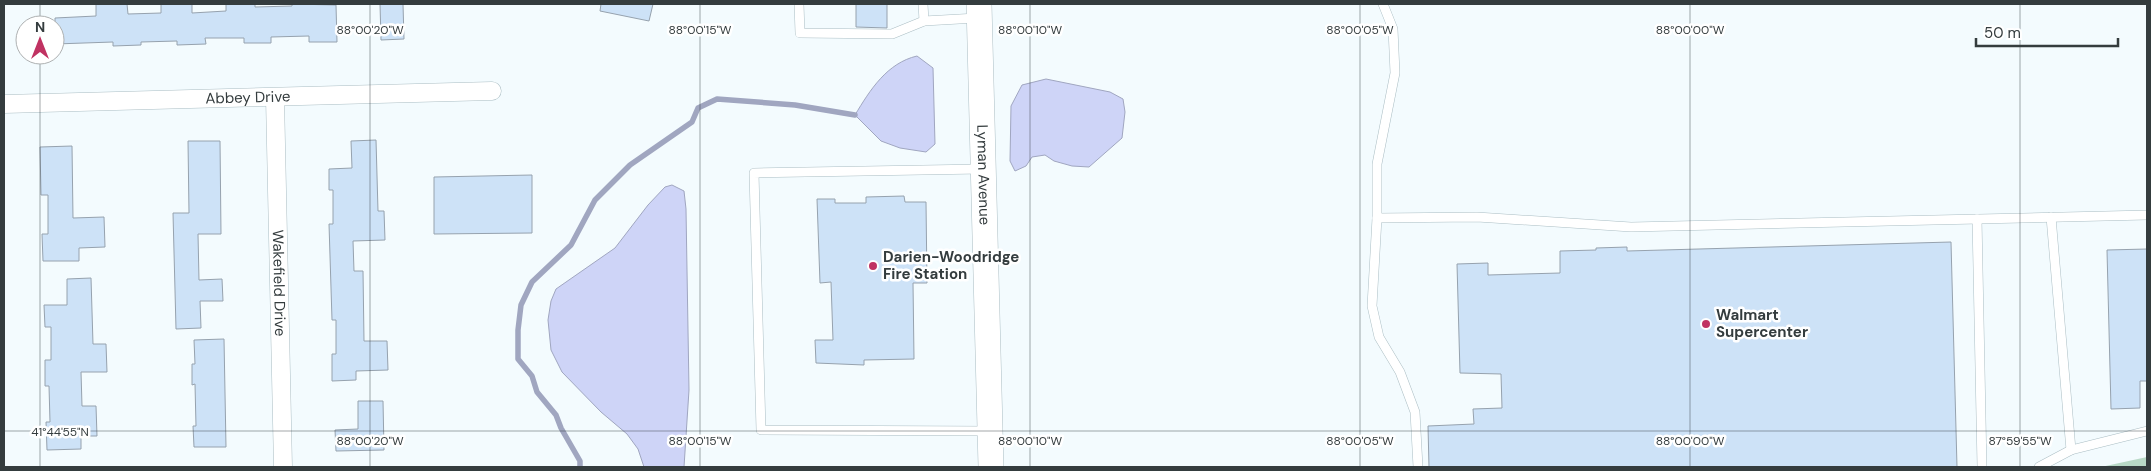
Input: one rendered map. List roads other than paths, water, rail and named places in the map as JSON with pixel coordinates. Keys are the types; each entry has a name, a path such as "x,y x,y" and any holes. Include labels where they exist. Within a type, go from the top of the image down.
{"street":[{"name":"Lyman Avenue","path":"979,11 991,467"},
{"name":"Abbey Drive","path":"4,104 492,91"},
{"name":"Wakefield Drive","path":"275,98 283,467"}],"lane":[{"path":"799,4 800,33 892,34 904,31 924,21 979,11"},
{"path":"923,4 924,21"},
{"path":"1383,4 1393,29 1395,73 1391,104 1377,164 1377,218 1372,306 1379,337 1400,372 1415,412 1418,467"},
{"path":"983,168 754,173 755,212 761,430 990,431"},
{"path":"1377,218 1477,217 1631,226 2147,215"},
{"path":"2051,217 2071,450"},
{"path":"1976,219 1982,467"},
{"path":"2039,467 2071,450 2147,431"}],"water":[{"path":"917,56 933,68 935,144 926,152 900,148 881,141 855,115 873,87 888,71 906,60"},
{"path":"1046,79 1110,92 1123,99 1125,112 1122,138 1089,167 1072,166 1054,161 1045,155 1032,157 1026,166 1015,171 1010,161 1011,106 1022,85"},
{"path":"672,185 684,191 686,209 689,390 684,467 644,467 638,449 627,434 601,412 562,372 551,350 548,320 551,301 556,289 615,248 648,205 665,187"}],"waterway":[{"path":"580,467 580,461 561,428 556,415 537,392 532,376 518,359 518,330 521,305 532,282 571,245 595,200 630,165 692,122 698,108 717,99 795,105 855,115"}],"place":[{"name":"Darien-Woodridge Fire Station","path":"873,266"},
{"name":"Walmart Supercenter","path":"1706,324"}]}
